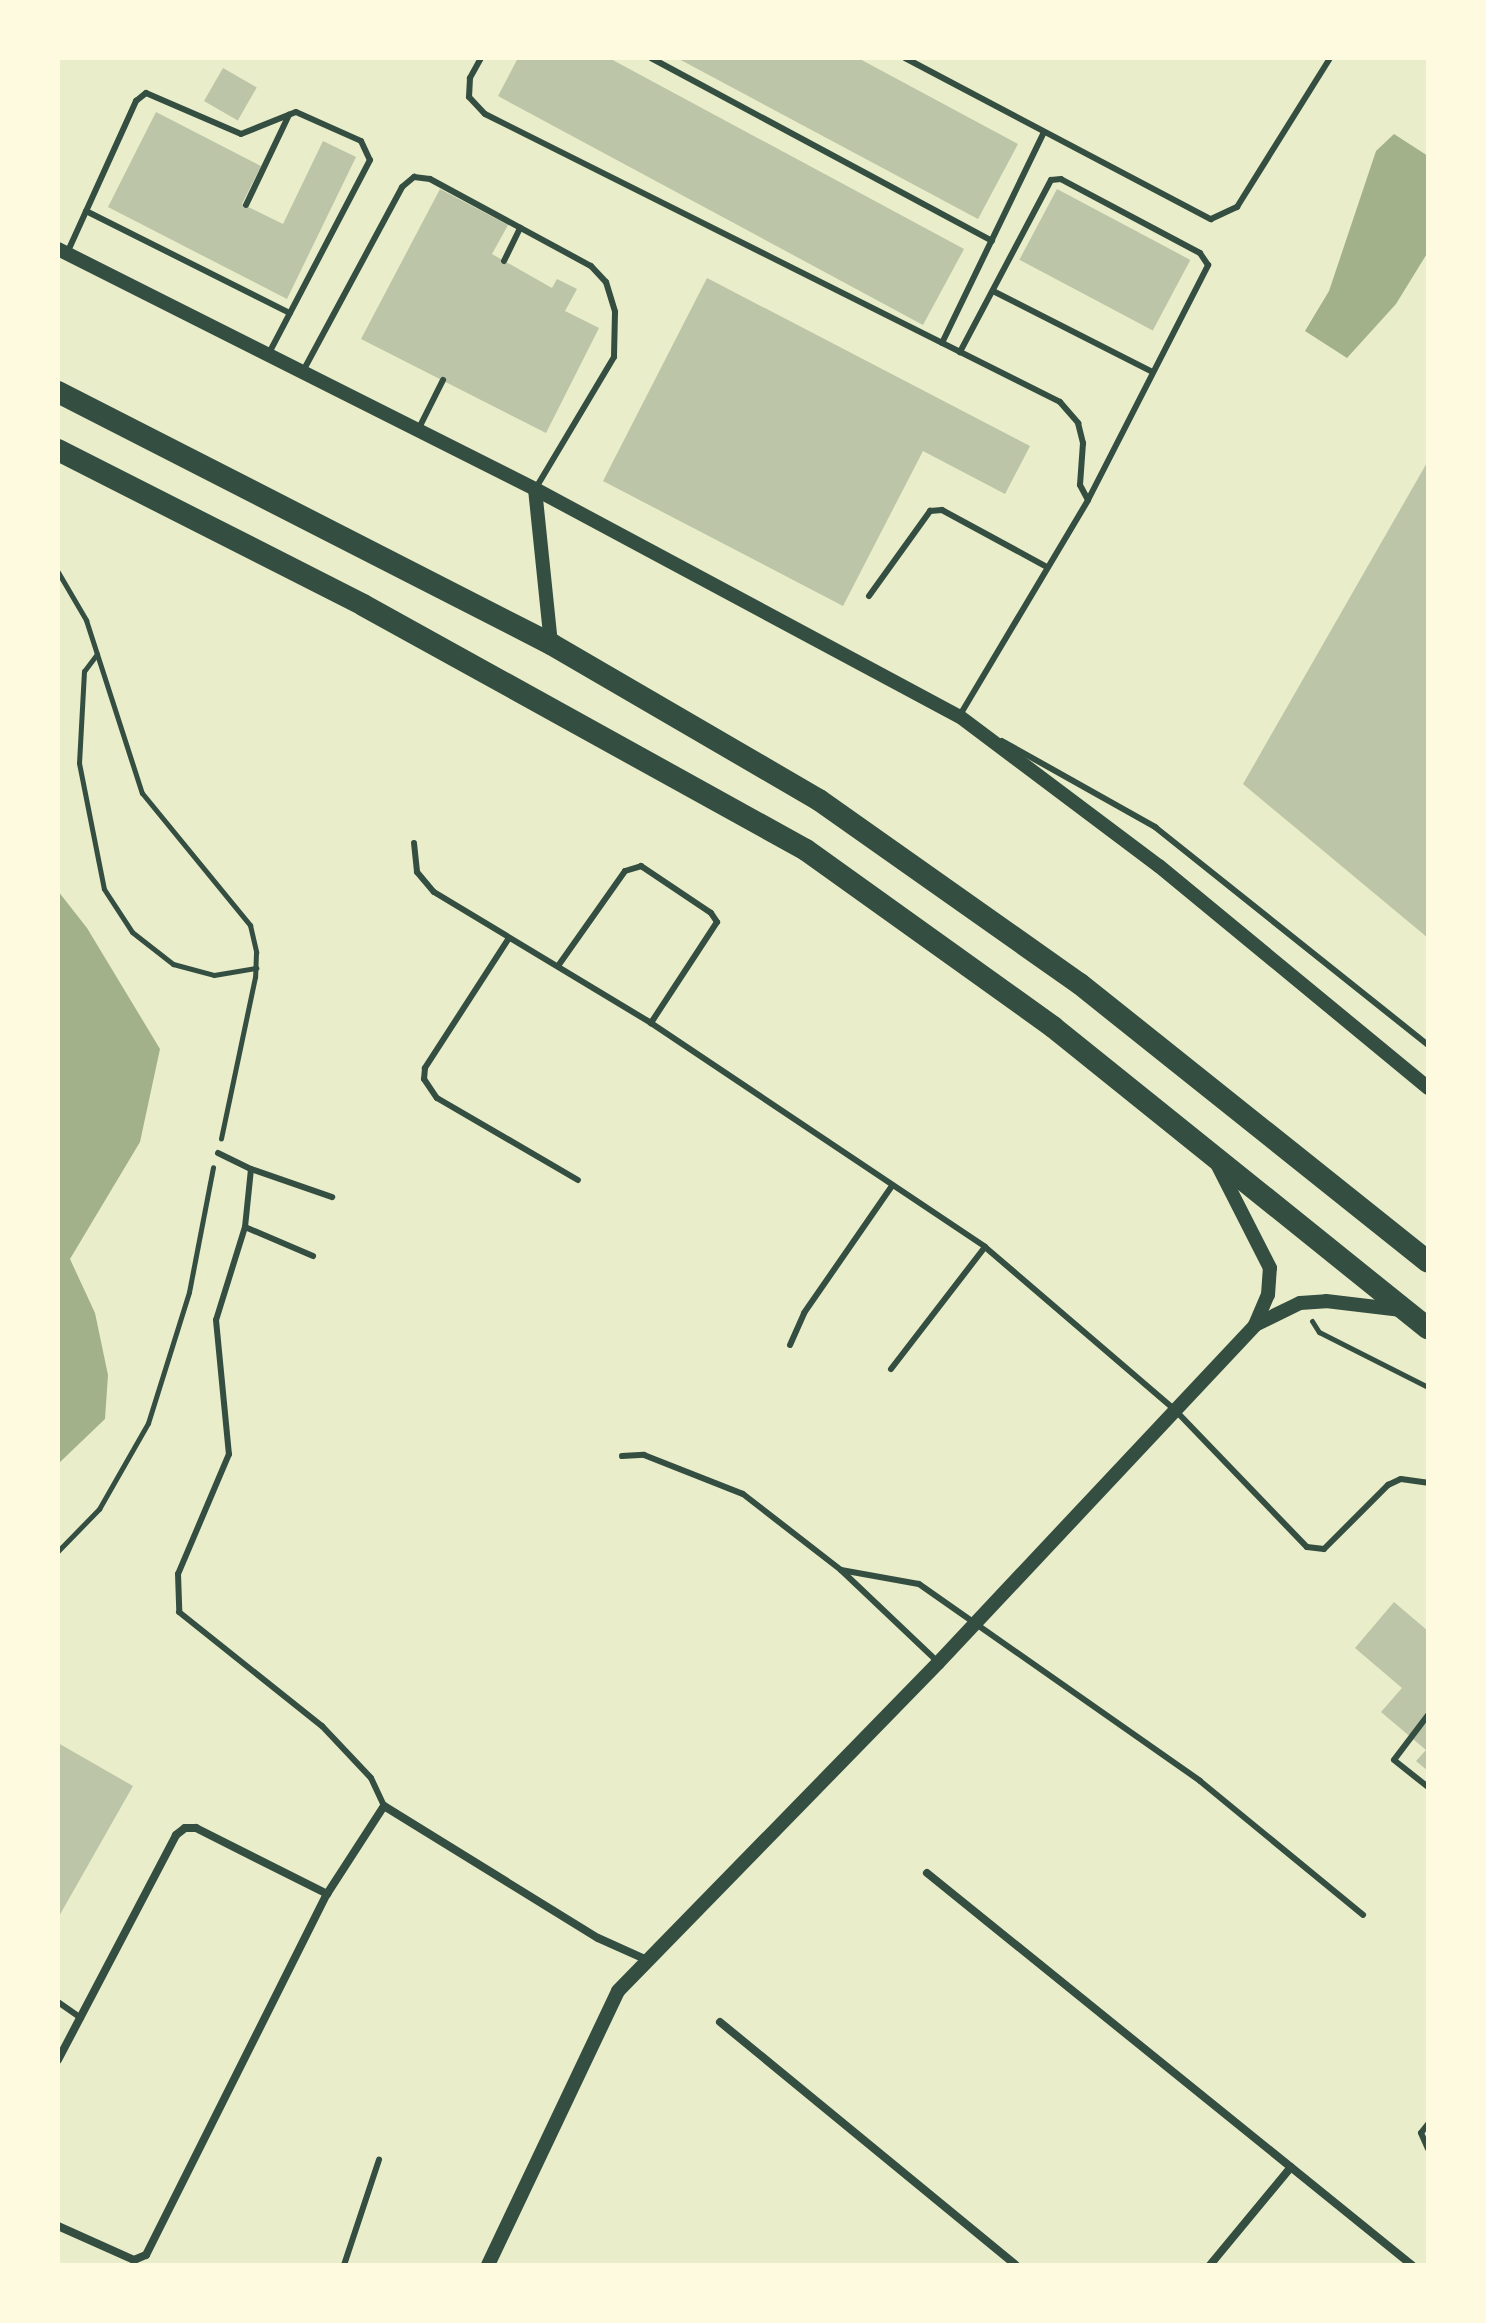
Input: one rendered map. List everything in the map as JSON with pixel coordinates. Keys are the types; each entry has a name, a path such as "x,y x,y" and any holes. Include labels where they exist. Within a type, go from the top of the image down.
{"highway":[{"path":"58,392 551,644 819,800 991,918 1428,1262"},
{"path":"58,450 363,605 806,850 966,960 1428,1329"}],"street":[{"path":"63,250 269,353 417,432 535,489 959,716 1159,866 1428,1088"},
{"path":"535,489 551,644"},
{"path":"488,2265 618,1991 645,1959 938,1663 1255,1325 1268,1295 1270,1268 1213,1156"},
{"path":"1255,1325 1300,1303 1326,1301 1405,1310"},
{"path":"58,2226 134,2260 146,2255 327,1894 384,1806 598,1938 645,1959"},
{"path":"58,2060 176,1835 185,1828 196,1828 327,1894"},
{"path":"927,1873 1412,2265"},
{"path":"720,2022 1016,2265"},
{"path":"1210,2265 1291,2167"}],"lane":[{"path":"481,58 470,78 469,97 485,114 1060,402 1078,423 1083,443 1080,485 1088,500"},
{"path":"651,58 992,241"},
{"path":"905,58 1211,219 1225,216 1237,207 1330,58"},
{"path":"63,250 86,211 136,101 146,93 241,134 289,115 306,113 361,141 370,160 269,353"},
{"path":"246,205 289,115"},
{"path":"942,343 1044,132"},
{"path":"302,373 402,187 414,177 430,179 591,266 606,282 615,312 614,357 535,489"},
{"path":"960,352 1045,184 1061,179 1200,253 1208,265 1151,371 1088,500 1045,566 959,716 1155,827 1428,1045"},
{"path":"86,211 290,313"},
{"path":"504,261 520,228"},
{"path":"213,274 218,264"},
{"path":"993,291 1151,371"},
{"path":"417,432 443,380"},
{"path":"869,596 930,511 942,510 1045,566"},
{"path":"414,843 424,883 651,1023 985,1247 1175,1410 1315,1551 1388,1485 1401,1479 1428,1483"},
{"path":"558,966 625,871 641,866 717,922 651,1023"},
{"path":"509,938 425,1068 424,1079 437,1098 578,1180"},
{"path":"218,1153 251,1169 332,1197"},
{"path":"251,1169 245,1227 216,1320 229,1454 178,1574 175,1594 179,1612 322,1726 371,1778 384,1806"},
{"path":"790,1345 804,1313 892,1186"},
{"path":"245,1227 313,1256"},
{"path":"891,1369 985,1247"},
{"path":"622,1456 644,1455 743,1494 841,1570 938,1663"},
{"path":"841,1570 919,1584 1200,1781 1363,1915"},
{"path":"1428,1715 1394,1760 1428,1787"},
{"path":"58,2002 81,2018"},
{"path":"1428,2124 1421,2133 1428,2149"},
{"path":"344,2265 379,2160"}],"path":[{"path":"58,572 86,620 142,793 250,925 256,968 240,1063 189,1292 148,1423 99,1509 58,1551"},
{"path":"97,654 84,671 79,763 104,889 132,932 173,964 214,975 256,968"},
{"path":"1300,1303 1319,1332 1428,1387"}],"shaded area":[{"path":"1394,134 1428,156 1428,252 1396,304 1347,358 1305,331 1329,291 1376,151"},
{"path":"58,891 87,928 160,1049 140,1142 70,1259 95,1313 108,1375 105,1419 58,1464"}],"building":[{"path":"518,58 609,58 964,249 923,325 498,96"},
{"path":"677,58 858,58 1018,144 978,219"},
{"path":"223,68 257,87 238,120 204,101"},
{"path":"156,112 261,166 242,204 283,224 323,141 356,157 287,299 108,207"},
{"path":"440,189 508,225 492,254 552,288 557,279 577,289 565,311 599,328 546,433 361,339"},
{"path":"1057,189 1190,260 1153,331 1019,260"},
{"path":"707,278 1030,446 1005,494 923,451 843,606 603,481"},
{"path":"1428,461 1428,938 1243,784"},
{"path":"1394,1602 1428,1631 1428,1771 1416,1761 1426,1750 1381,1712 1402,1688 1355,1648"},
{"path":"58,1743 133,1786 58,1918"}]}
